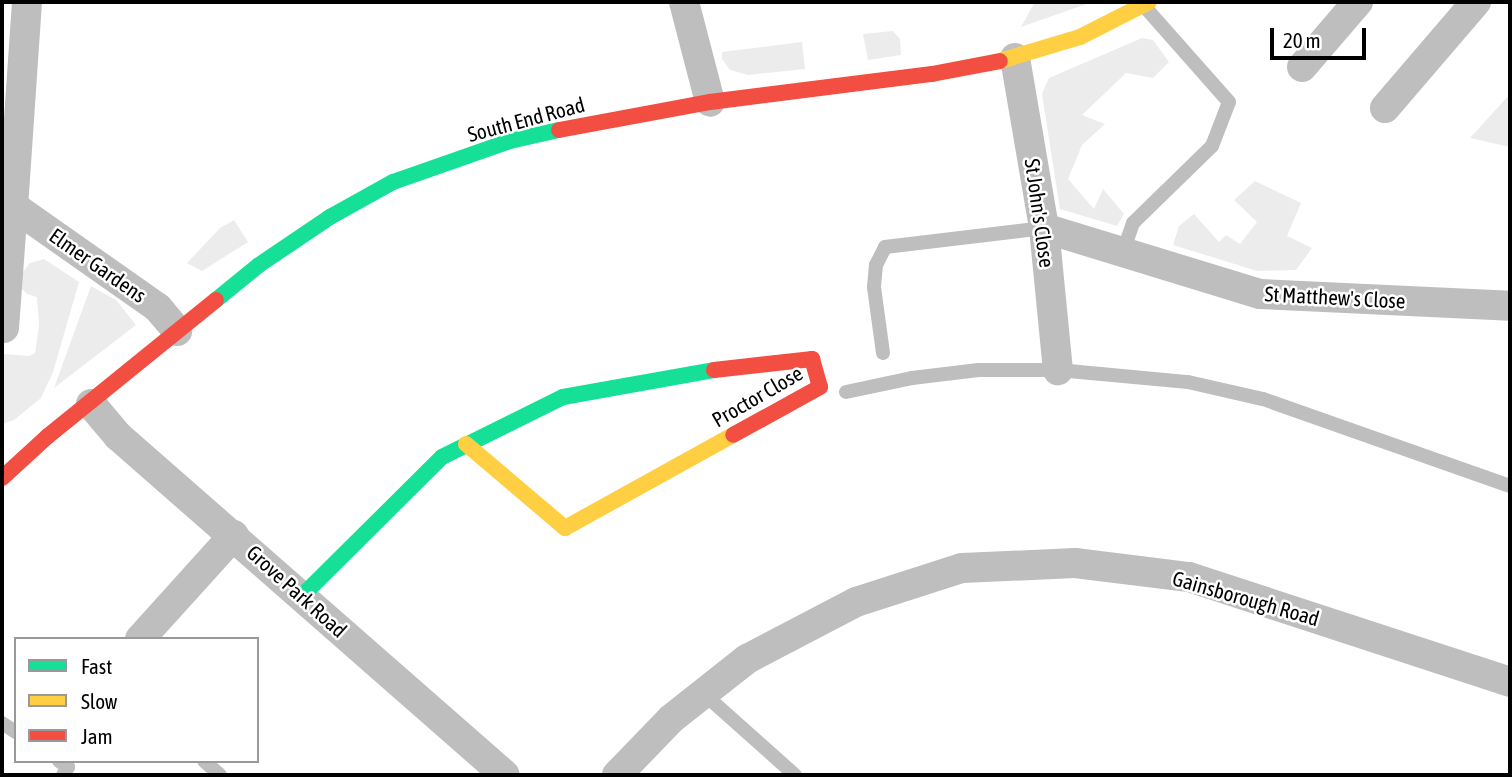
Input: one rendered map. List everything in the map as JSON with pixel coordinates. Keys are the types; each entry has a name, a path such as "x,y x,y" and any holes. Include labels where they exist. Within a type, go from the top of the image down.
{"street":[{"path":"4,328 27,2"},
{"path":"684,2 710,102"},
{"path":"1302,67 1358,2"},
{"path":"1385,108 1476,2"},
{"name":"South End Road","path":"2,478 48,436 259,265 330,217 393,182 510,141 608,119 710,102 932,74 1015,58 1080,37 1144,3"},
{"name":"St John's Close","path":"1015,58 1044,228 1058,370"},
{"name":"Elmer Gardens","path":"13,206 158,307 177,331"},
{"name":"St Matthew's Close","path":"1044,228 1260,294 1510,306"},
{"name":"Proctor Close","path":"302,596 442,457 466,444 563,397 731,367 812,359 820,387 565,528 466,444"},
{"name":"Grove Park Road","path":"90,404 118,436 505,775"},
{"path":"142,637 234,536"},
{"name":"Gainsborough Road","path":"617,775 671,719 747,659 856,602 962,568 1075,563 1189,577 1510,682"}],"lane":[{"path":"1123,252 1133,223 1212,146 1228,102 1144,3"},
{"path":"883,353 874,286 876,265 885,247 1044,228"},
{"path":"846,392 912,378 965,372 1058,370 1188,382 1263,399 1510,486"},
{"path":"704,694 794,775"},
{"path":"206,763 220,775"}],"shaded area":[{"path":"1035,2 1092,2 1021,27"},
{"path":"893,31 900,39 901,55 868,60 863,34"},
{"path":"1142,38 1153,40 1169,62 1153,78 1126,73 1082,115 1105,124 1082,145 1068,179 1094,209 1103,189 1124,214 1117,226 1060,209 1042,94 1049,78"},
{"path":"802,42 805,69 748,75 730,70 722,59 722,52"},
{"path":"1510,94 1510,147 1470,138"},
{"path":"1255,181 1301,203 1287,236 1312,248 1296,270 1257,271 1173,245 1179,226 1194,214 1219,242 1226,235 1240,244 1257,222 1234,200"},
{"path":"234,220 248,242 202,271 187,263 220,228"},
{"path":"44,259 79,282 53,372 41,398 14,420 2,424 2,354 29,356 35,353 39,326 37,297 27,294 20,287 22,273 30,263"},
{"path":"91,286 116,300 136,325 54,388"}],"traffic: fast":[{"path":"216,300 259,265 330,217 393,182 510,141 559,130"},
{"path":"302,596 442,457 563,397 714,370"}],"traffic: slow":[{"path":"1000,61 1080,37 1149,2"},
{"path":"466,444 565,528 733,435"}],"traffic: jam":[{"path":"559,130 710,102 932,74 1000,61"},
{"path":"2,478 48,436 216,300"},
{"path":"714,370 812,359 820,387 733,435"}]}
